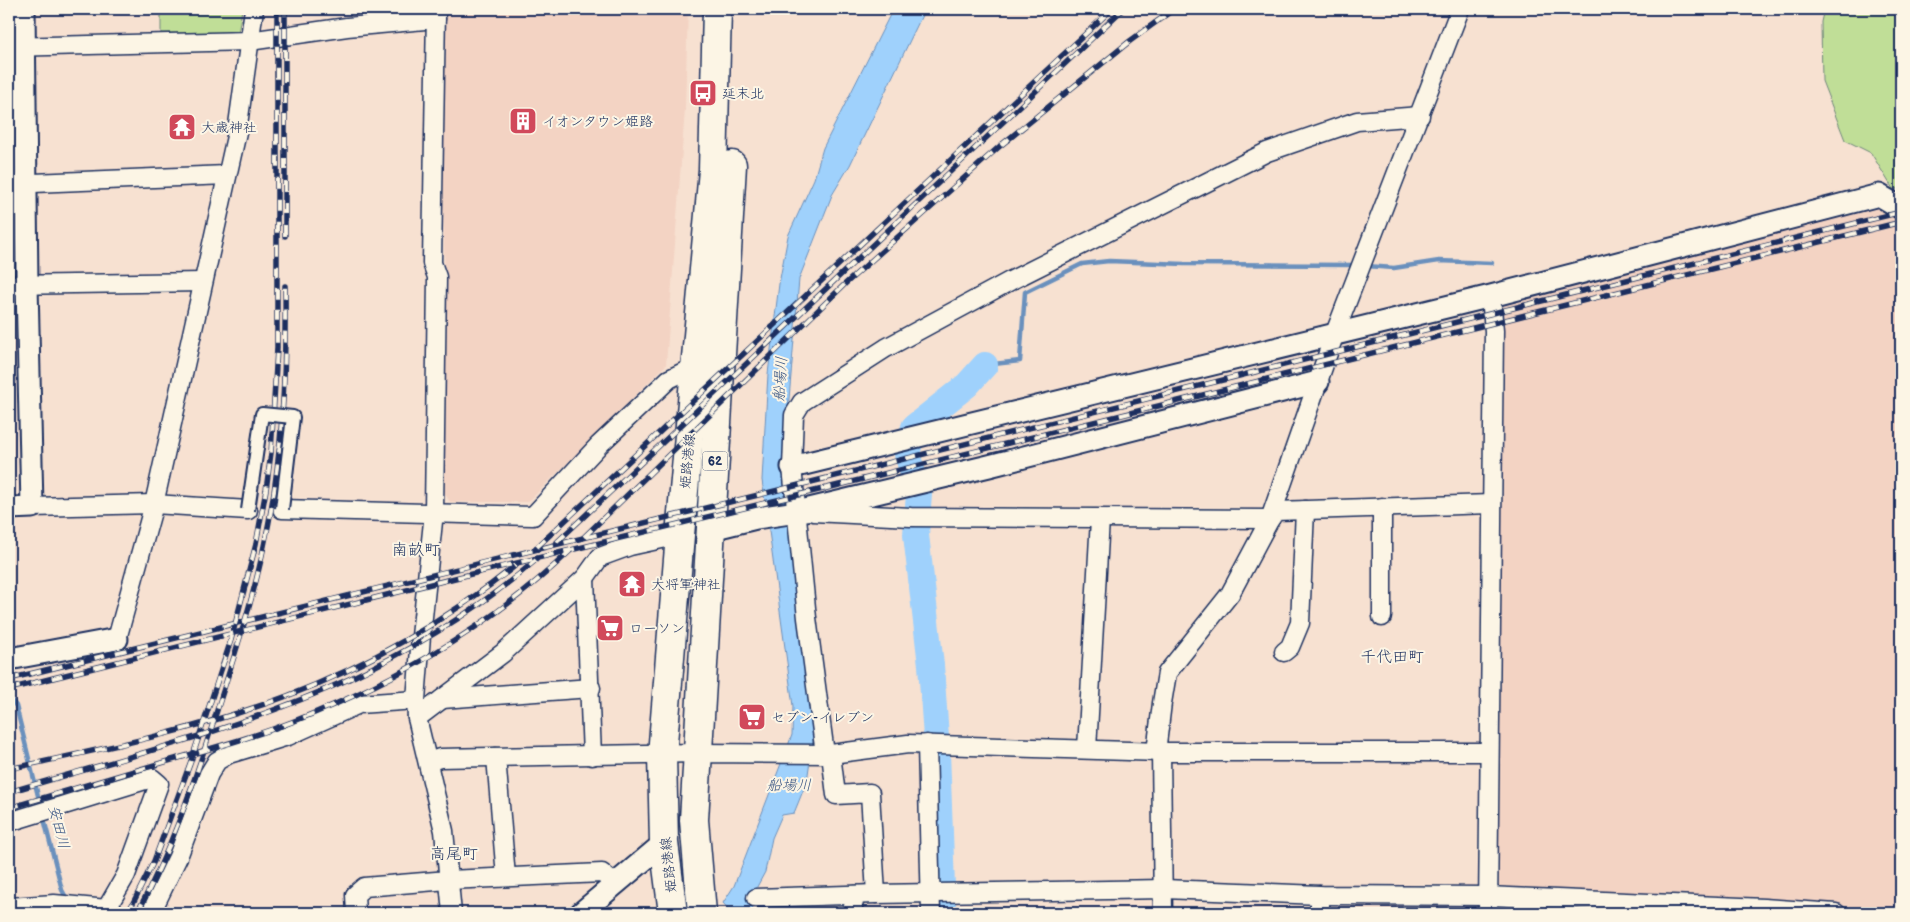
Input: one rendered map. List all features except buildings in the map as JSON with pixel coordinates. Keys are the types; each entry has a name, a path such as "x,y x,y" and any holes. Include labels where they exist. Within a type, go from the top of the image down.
{"main road":[{"name":"姫路港線","path":"673,913 664,843 662,754 713,170 717,9"},
{"name":"姫路港線","path":"702,913 694,820 731,179 735,9"}],"street":[{"path":"24,9 17,47 18,285 32,507"},
{"path":"9,659 117,640 154,504 237,132 254,9"},
{"path":"1163,913 1161,752 1157,744 1167,673 1230,594 1270,519 1335,333 1460,9"},
{"path":"17,47 249,40 436,14 432,263 437,276 434,512 416,700 417,718 444,831 452,913"},
{"path":"876,894 870,793 836,795 825,754 807,618 792,467 794,415 802,402 886,348 1010,281 1267,152 1357,121 1420,116"},
{"path":"18,184 227,175"},
{"path":"792,467 1491,296 1879,195 1901,208"},
{"path":"18,285 203,282"},
{"path":"1488,904 1494,330 1491,296"},
{"path":"9,508 154,504 248,510 262,414 293,418 282,509 532,516 599,445 668,379 696,366"},
{"path":"711,529 916,484 1318,382"},
{"path":"1270,519 1276,511 1382,506 1491,504"},
{"path":"1382,506 1382,617"},
{"path":"1284,652 1294,640 1300,623 1305,510"},
{"path":"796,511 916,517 1270,519"},
{"path":"1087,749 1100,519"},
{"path":"417,718 502,653 585,578 600,557 630,546 680,535"},
{"path":"585,578 591,688 592,756"},
{"path":"442,699 591,688"},
{"path":"151,913 178,857 209,774 217,761 229,754 288,736 359,704 416,700"},
{"path":"428,762 440,758 592,756 697,752 825,754 908,744 1161,752 1490,752"},
{"path":"927,744 931,913"},
{"path":"496,757 506,877"},
{"path":"9,822 152,778 159,784 126,875 106,911 54,904 9,907"},
{"path":"581,913 664,843"},
{"path":"356,913 355,895 364,887 448,880 602,873 615,884"},
{"path":"756,898 855,894 1164,889 1320,894 1488,904 1764,908 1836,913"},
{"path":"852,913 855,894"},
{"path":"1320,894 1320,913"}],"shaded area":[{"name":"イオンタウン姫路","path":"441,9 688,9 685,109 666,365 528,502 450,502 444,492 445,294"},
{"path":"1879,207 1901,220 1901,909 1498,891 1493,886 1500,305"}],"green space":[{"path":"161,9 242,9 238,34 161,33"},
{"path":"1824,9 1901,9 1901,189 1893,189 1871,153 1845,140 1822,81 1821,22"}],"water":[{"name":"船場川","path":"893,9 925,9 850,165 832,195 799,279 788,411 816,720 807,781 794,813 782,815 772,838 765,872 752,896 753,913 732,913 723,903 734,886 792,735 793,706 762,480 768,374 779,284 788,236 814,179 823,148"}],"waterway":[{"path":"985,365 1020,361 1025,292 1082,264 1109,261 1184,264 1356,265"},
{"path":"1366,266 1394,268 1439,261 1492,263"},
{"path":"943,913 937,752 931,665 916,535 919,493 907,454 914,427 967,385 985,365"},
{"name":"安田川","path":"9,697 16,706 41,808"},
{"name":"安田川","path":"43,815 62,890 68,901"},
{"name":"安田川","path":"109,910 129,913"}],"railway":[{"path":"128,913 154,861 191,761 231,640 256,544 266,490 271,453 277,348 277,9"},
{"path":"285,9 285,236"},
{"path":"537,547 1112,9"},
{"path":"557,542 1123,9"},
{"path":"584,537 845,284 1000,146 1130,41 1174,9"},
{"path":"9,679 1901,212"},
{"path":"9,689 1901,222"},
{"path":"137,913 160,866 189,794 235,655 259,568 275,482 282,417 285,286"},
{"path":"9,808 247,738 353,696 392,677 468,632 538,580 570,551"},
{"path":"9,792 224,728 308,697 349,679 399,654 447,626 515,578 536,560"},
{"path":"9,769 184,729 253,708 317,684 347,671 406,640 464,604 516,565"}],"place":[{"name":"延末北","path":"703,93"},
{"name":"イオンタウン姫路","path":"523,121"},
{"name":"大歳神社","path":"182,127"},
{"name":"大将軍神社","path":"632,584"},
{"name":"ローソン","path":"610,628"},
{"name":"セブン-イレブン","path":"752,717"}],"district":[{"name":"南畝町","path":"416,549"},
{"name":"千代田町","path":"1392,656"},
{"name":"高尾町","path":"454,853"}]}
